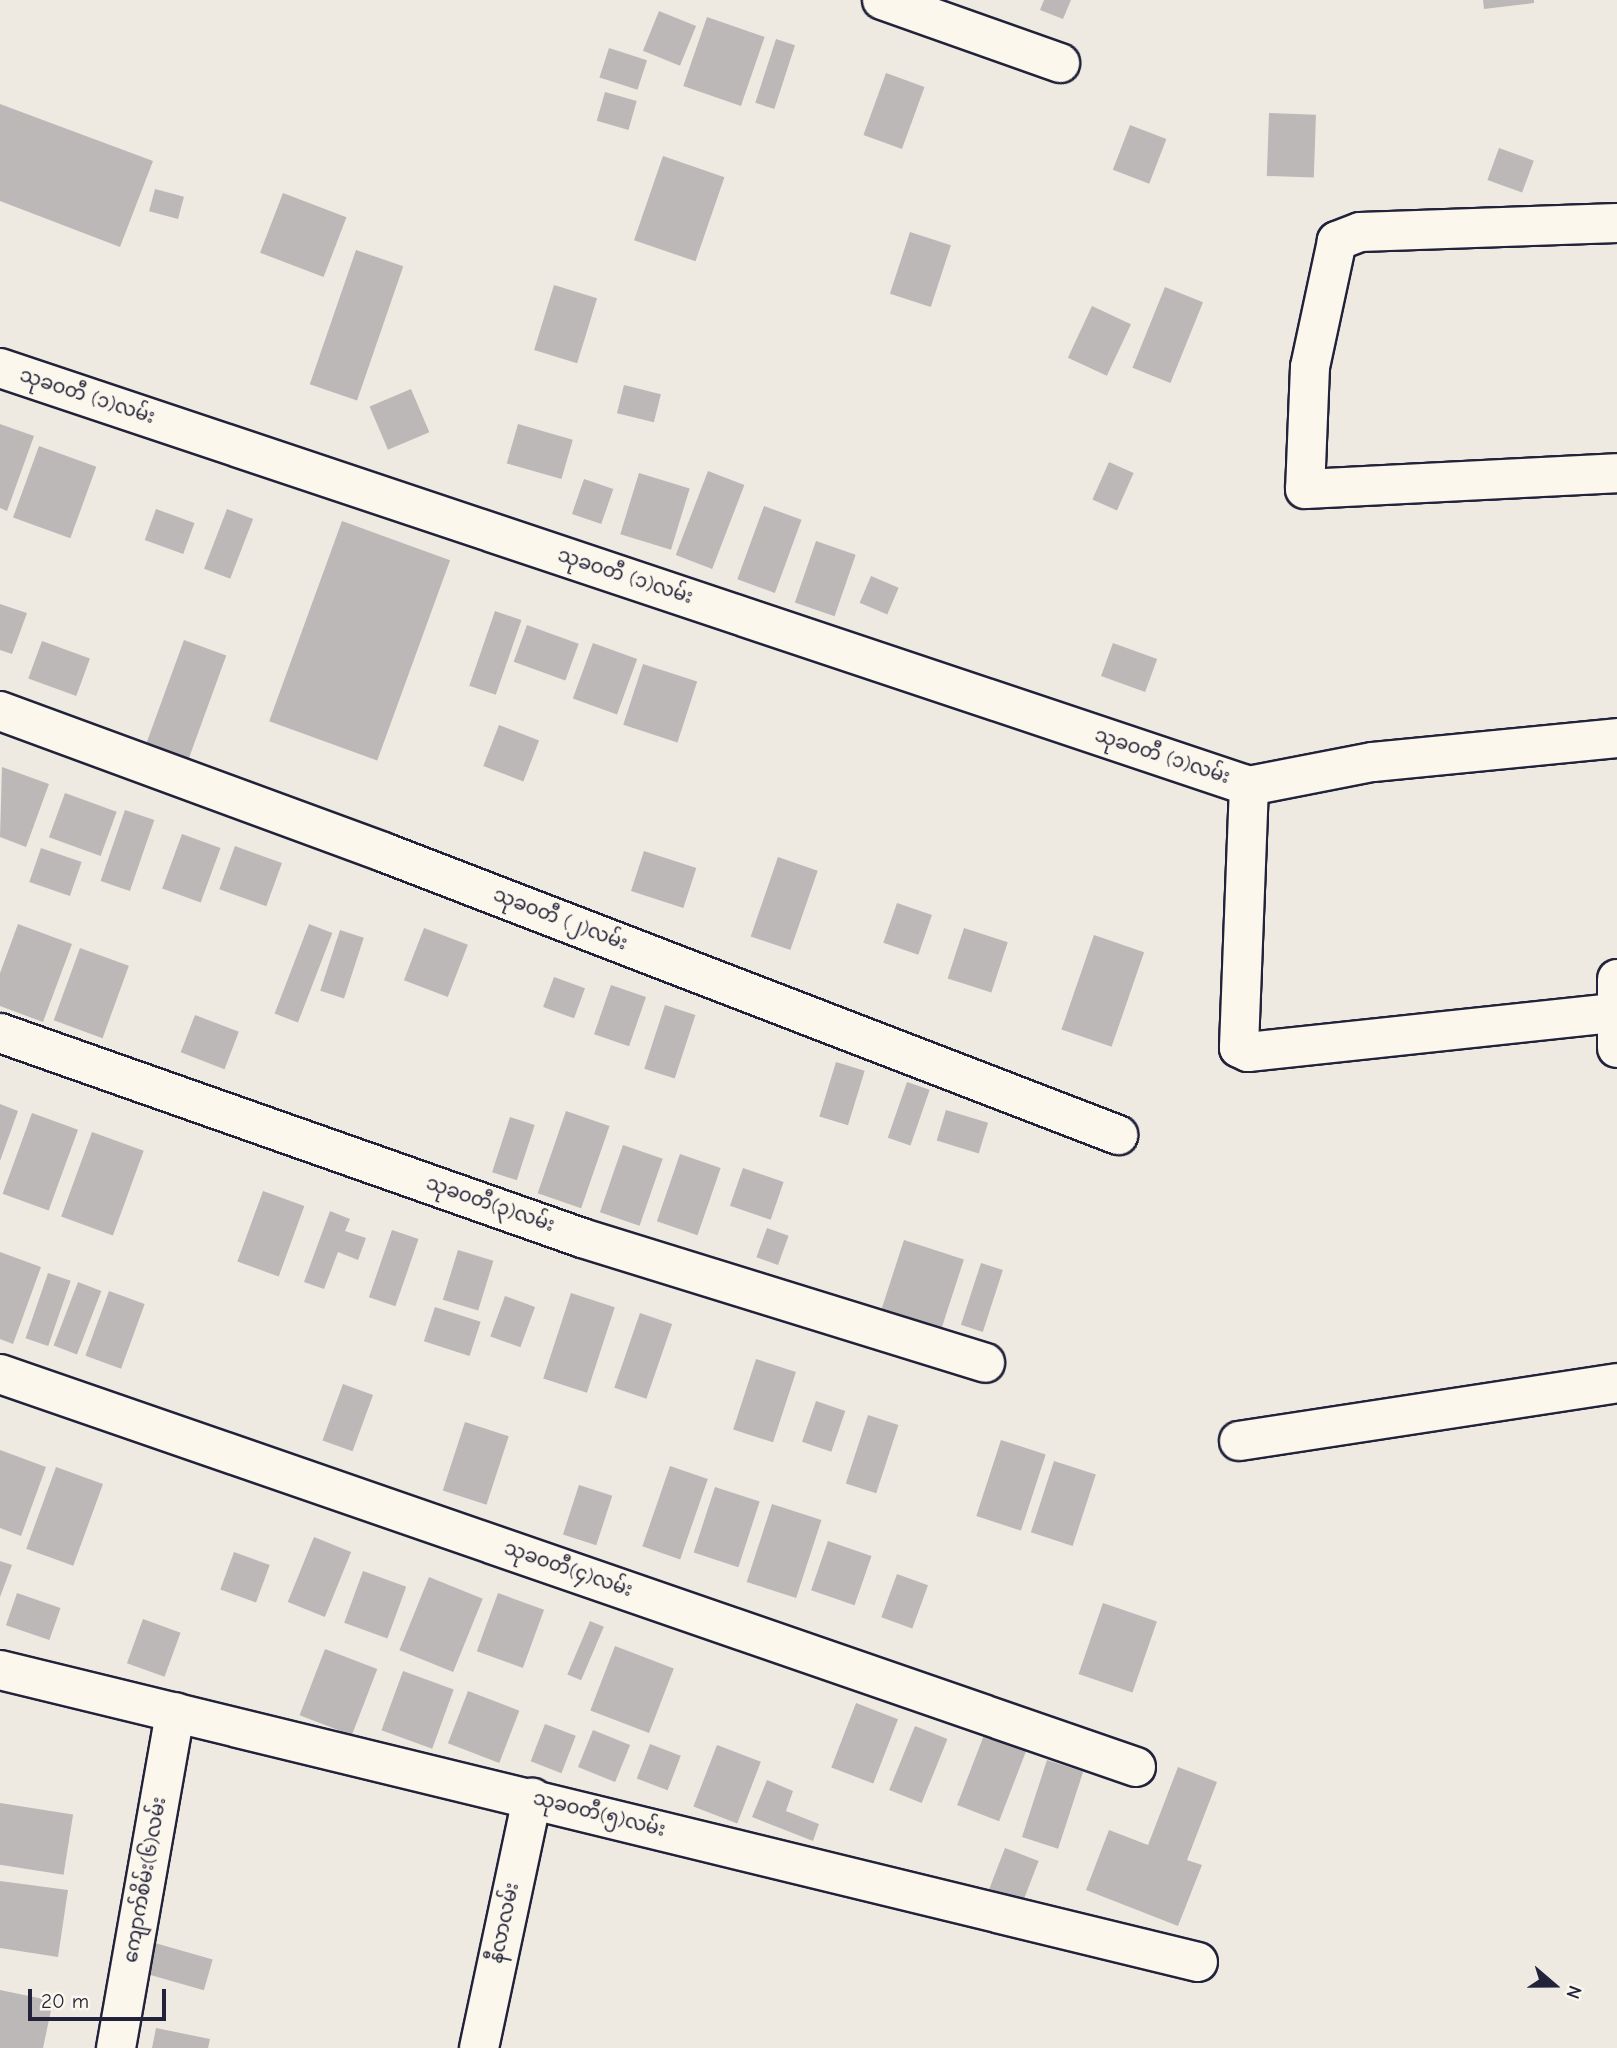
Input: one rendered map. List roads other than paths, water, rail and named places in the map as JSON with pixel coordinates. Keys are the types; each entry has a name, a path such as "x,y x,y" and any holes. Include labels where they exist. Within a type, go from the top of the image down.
{"street":[{"path":"882,0 1060,63"},
{"path":"1617,223 1360,232 1337,241 1310,367 1305,489 1617,473"},
{"name":"သုခဝတီ (၁)လမ်း","path":"0,368 1250,786"},
{"name":"သုခဝတီ (၂)လမ်း","path":"0,711 396,857 1118,1135"},
{"path":"1616,1014 1248,1052 1239,1048 1250,786 1373,762 1617,738"},
{"name":"သုခဝတီ(၃)လမ်း","path":"0,1032 582,1238 985,1363"},
{"name":"သုခဝတီ(၄)လမ်း","path":"0,1374 1136,1767"},
{"path":"1240,1441 1617,1383"},
{"name":"သုခဝတီ(၅)လမ်း","path":"0,1670 1198,1962"},
{"name":"ကျောက်စိမ်း(၆)လမ်း","path":"116,2048 175,1712"},
{"name":"နီလာလမ်း","path":"479,2048 532,1798"}]}
